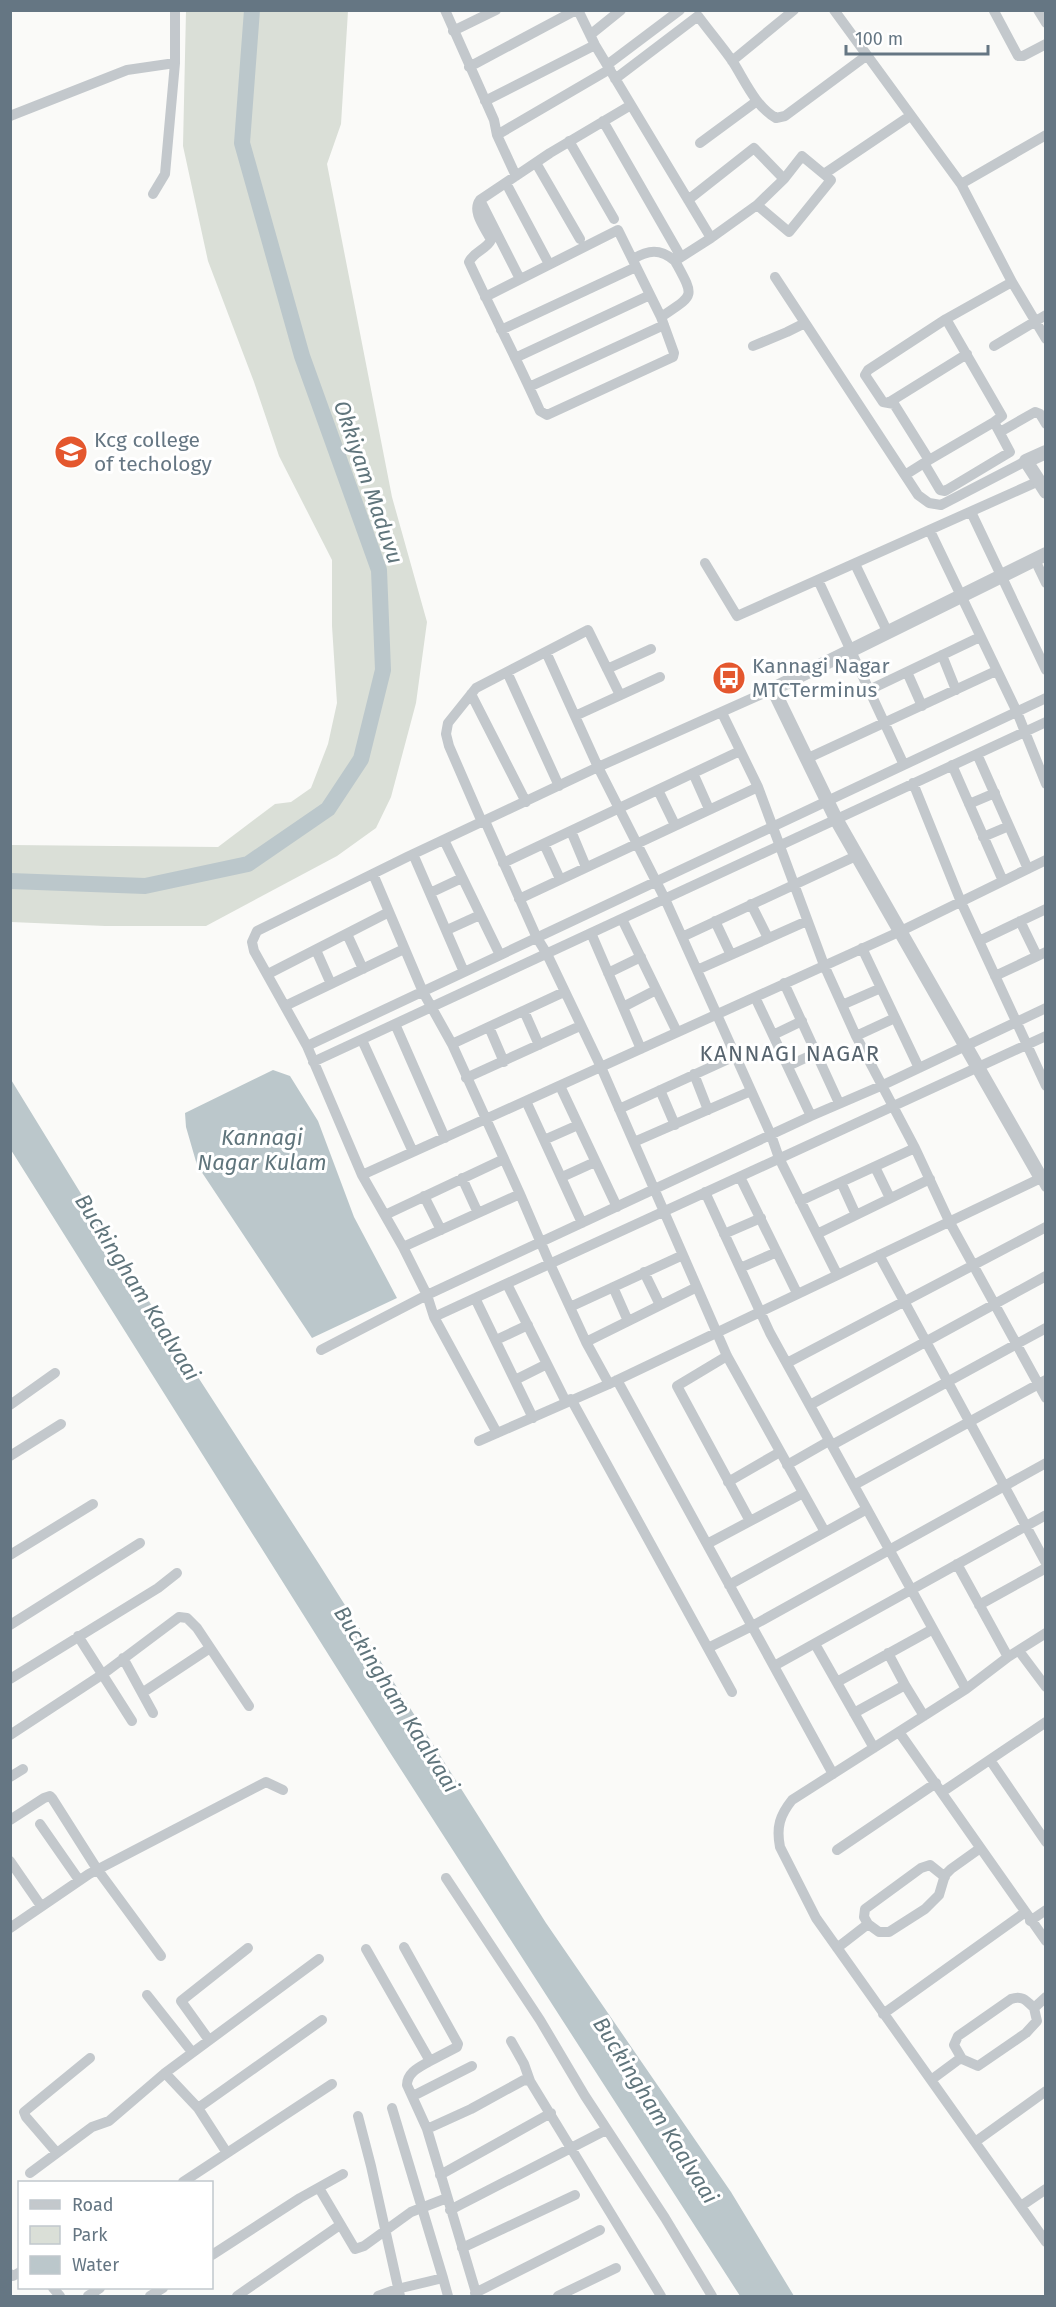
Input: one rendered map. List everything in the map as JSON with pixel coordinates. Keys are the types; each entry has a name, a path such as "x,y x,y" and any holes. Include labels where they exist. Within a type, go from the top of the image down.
{"street":[{"path":"153,194 165,174 175,63 175,10"},
{"path":"445,10 494,120 511,179 549,264"},
{"path":"453,31 496,10"},
{"path":"469,67 577,10 610,71 711,237"},
{"path":"485,101 593,40 621,10"},
{"path":"610,71 680,10"},
{"path":"732,61 794,10"},
{"path":"834,10 962,184 1012,282 1046,339"},
{"path":"1038,10 1046,22"},
{"path":"994,12 1018,56 1023,56 1046,44"},
{"path":"497,135 610,71 696,13 758,101 768,114 776,118 785,116 867,56"},
{"path":"10,116 127,70 175,63"},
{"path":"700,143 758,101"},
{"path":"485,297 618,230 662,321 674,353 673,357 547,415 540,411 485,297 469,262 474,254 488,245 491,240 476,211 476,205 480,200 569,141 631,105"},
{"path":"824,174 910,116"},
{"path":"529,387 662,321 689,296 690,288 678,259 603,121"},
{"path":"962,184 1046,135"},
{"path":"569,141 614,219"},
{"path":"688,200 754,148 784,178"},
{"path":"678,259 757,205 802,156 831,180 789,232 757,205"},
{"path":"536,163 580,239"},
{"path":"480,200 520,279"},
{"path":"501,330 634,263 645,252 654,251 678,259"},
{"path":"775,277 918,495 929,503 941,506 1026,461 1046,453"},
{"path":"946,319 1001,413 997,427 1010,452 945,491 940,490 927,461 894,404 883,402 865,375 868,370 946,319 1012,282"},
{"path":"515,358 650,296"},
{"path":"994,345 1046,315"},
{"path":"753,346 805,323"},
{"path":"888,403 967,354"},
{"path":"905,475 927,461 997,427 1035,412 1040,414 1046,424"},
{"path":"705,563 737,616 971,512 1042,487 1026,461"},
{"path":"971,512 1046,670"},
{"path":"930,531 1017,712 1043,770 1046,784"},
{"path":"497,1433 434,1317 427,1295 403,1247 362,1176 307,1046 254,951 252,942 257,931 598,767 773,689 1040,557 1046,583"},
{"path":"855,564 888,633"},
{"path":"818,580 904,765"},
{"path":"620,695 588,630 482,684 448,723 446,734 449,746 537,938 547,954 601,1067 727,1356 825,1532"},
{"path":"869,690 980,637"},
{"path":"607,669 651,649"},
{"path":"546,652 598,767 665,899 771,1135 779,1158 837,1274"},
{"path":"942,655 956,690"},
{"path":"806,759 996,671"},
{"path":"507,672 559,786"},
{"path":"907,672 922,706"},
{"path":"575,716 660,677"},
{"path":"479,1441 613,1382 949,1221 1044,1180 856,856 826,801 773,689"},
{"path":"471,694 526,802"},
{"path":"307,1046 1046,698"},
{"path":"722,713 758,787 824,965 856,1036 883,1085 972,1264 1016,1344 1042,1382 1046,1398"},
{"path":"313,1062 1046,722"},
{"path":"503,863 741,751"},
{"path":"977,754 1028,869"},
{"path":"952,765 1003,881"},
{"path":"693,773 709,809"},
{"path":"913,783 961,902 1046,1086"},
{"path":"519,898 758,787"},
{"path":"658,790 675,825"},
{"path":"969,804 994,793"},
{"path":"983,837 1009,826"},
{"path":"571,831 586,867"},
{"path":"444,840 500,955"},
{"path":"544,844 560,879"},
{"path":"413,854 464,972"},
{"path":"682,937 856,856"},
{"path":"362,1176 901,931 1046,860"},
{"path":"373,874 423,992 452,1044 586,1342 613,1382 707,1544 833,1774"},
{"path":"430,893 462,878"},
{"path":"751,904 768,938"},
{"path":"979,941 1046,909"},
{"path":"268,974 389,912"},
{"path":"447,930 480,915"},
{"path":"622,919 677,1032"},
{"path":"715,921 731,955"},
{"path":"697,970 807,921"},
{"path":"995,976 1041,954 1020,921"},
{"path":"591,933 641,1048"},
{"path":"346,934 363,969"},
{"path":"862,948 919,1068"},
{"path":"285,1006 405,949"},
{"path":"316,950 332,984"},
{"path":"608,973 640,957"},
{"path":"784,983 839,1103"},
{"path":"843,1005 881,988"},
{"path":"623,1007 656,990"},
{"path":"452,1044 564,992"},
{"path":"755,997 811,1116"},
{"path":"321,1350 427,1295 1046,1008"},
{"path":"524,1011 539,1045"},
{"path":"856,1036 896,1018"},
{"path":"773,1035 802,1021"},
{"path":"395,1024 445,1138"},
{"path":"466,1078 580,1026"},
{"path":"489,1027 504,1062"},
{"path":"434,1317 1046,1036"},
{"path":"362,1040 413,1152"},
{"path":"788,1066 816,1053"},
{"path":"619,1108 735,1056"},
{"path":"694,1074 708,1110"},
{"path":"560,1086 616,1207"},
{"path":"660,1090 675,1125"},
{"path":"634,1142 751,1091"},
{"path":"526,1101 582,1223"},
{"path":"544,1140 578,1125"},
{"path":"800,1202 915,1148"},
{"path":"385,1215 504,1158"},
{"path":"562,1177 595,1162"},
{"path":"875,1167 890,1198"},
{"path":"740,1177 797,1293"},
{"path":"462,1178 478,1213"},
{"path":"817,1234 930,1179"},
{"path":"841,1182 856,1215"},
{"path":"705,1192 760,1311 787,1363 966,1689"},
{"path":"403,1247 520,1194"},
{"path":"424,1196 441,1230"},
{"path":"724,1234 761,1218"},
{"path":"787,1363 1046,1227"},
{"path":"740,1268 777,1252"},
{"path":"570,1307 683,1255"},
{"path":"879,1255 1046,1563"},
{"path":"644,1272 660,1305"},
{"path":"810,1406 1046,1276"},
{"path":"507,1284 547,1364 732,1692"},
{"path":"613,1287 628,1321"},
{"path":"586,1342 697,1287"},
{"path":"475,1298 532,1418"},
{"path":"496,1340 528,1325"},
{"path":"787,1465 1046,1328"},
{"path":"727,1356 677,1386 750,1521"},
{"path":"515,1380 547,1364"},
{"path":"10,1405 55,1373"},
{"path":"854,1485 1042,1382"},
{"path":"10,1456 62,1424"},
{"path":"728,1482 780,1452"},
{"path":"708,1648 752,1626 1046,1463"},
{"path":"707,1544 803,1493"},
{"path":"10,1556 93,1504"},
{"path":"729,1585 867,1509"},
{"path":"774,1666 1046,1515"},
{"path":"10,1625 140,1543"},
{"path":"957,1564 1008,1657"},
{"path":"979,1605 1046,1568"},
{"path":"10,1679 158,1588 177,1573"},
{"path":"10,1735 103,1674 179,1617 187,1618 192,1623 249,1706"},
{"path":"837,1682 933,1629"},
{"path":"1046,1634 1008,1657 966,1689 792,1800 781,1815 777,1834 780,1846 816,1918 1046,2241"},
{"path":"78,1636 132,1721"},
{"path":"815,1644 874,1748"},
{"path":"142,1693 210,1648"},
{"path":"1019,1652 1046,1688"},
{"path":"888,1653 924,1716"},
{"path":"123,1658 153,1713"},
{"path":"854,1713 905,1685"},
{"path":"837,1850 990,1760 1046,1722"},
{"path":"899,1732 1046,1941"},
{"path":"990,1760 1046,1842"},
{"path":"10,1777 23,1769"},
{"path":"10,1928 97,1869 266,1782 283,1790"},
{"path":"10,1820 50,1796 97,1869 161,1956"},
{"path":"40,1824 79,1880"},
{"path":"945,1877 930,1865 921,1868 865,1908 864,1917 872,1929 883,1934 899,1927 933,1902 939,1895 945,1877 951,1869 980,1849"},
{"path":"10,1860 40,1906"},
{"path":"446,1878 540,2020 606,2130 664,2217 712,2296"},
{"path":"883,2014 1027,1917 1046,1910"},
{"path":"837,1948 868,1924"},
{"path":"404,1947 458,2044 457,2047 415,2070 408,2077 407,2085 427,2129 476,2295 600,2230"},
{"path":"209,2040 181,2001 248,1948"},
{"path":"366,1949 430,2061"},
{"path":"30,2174 92,2127 109,2121 192,2052 320,1959"},
{"path":"147,1995 192,2052"},
{"path":"1018,1996 1034,2008 1037,2021 1026,2033 978,2066 962,2059 954,2045 958,2036 1018,1996"},
{"path":"1034,2008 1046,1997"},
{"path":"198,2108 322,2020"},
{"path":"511,2042 524,2064 530,2081 661,2296"},
{"path":"57,2153 27,2119 24,2112 90,2058"},
{"path":"930,2080 962,2059"},
{"path":"413,2096 472,2066"},
{"path":"165,2073 198,2108 226,2153"},
{"path":"427,2129 471,2109 524,2080 530,2081"},
{"path":"184,2181 332,2084"},
{"path":"975,2142 1046,2091"},
{"path":"392,2108 448,2296"},
{"path":"440,2175 550,2113"},
{"path":"358,2116 386,2231 398,2293"},
{"path":"450,2210 606,2130"},
{"path":"213,2254 343,2174"},
{"path":"319,2188 355,2249 364,2246 421,2206 447,2198"},
{"path":"1021,2206 1046,2189"},
{"path":"462,2248 575,2195"},
{"path":"237,2296 340,2225"},
{"path":"558,2296 616,2268"},
{"path":"378,2296 398,2293 443,2278"}],"green space":[{"path":"186,11 348,11 341,124 327,164 392,497 427,622 416,703 391,797 376,828 337,856 206,926 105,926 11,922 11,845 218,847 275,804 291,802 311,788 328,744 337,703 332,626 332,560 279,456 254,382 208,261 183,146"}],"water":[{"name":"Kannagi Nagar Kulam","path":"273,1070 290,1076 318,1121 354,1217 397,1298 312,1338 197,1165 186,1127 185,1113"},
{"name":"Buckingham Kaalvaai","path":"10,1078 110,1241 319,1564 546,1923 731,2192 794,2296 740,2296 389,1751 11,1150"}],"waterway":[{"name":"Okkiyam Maduvu","path":"10,881 145,886 248,864 328,809 361,759 383,670 379,570 302,356 242,143 252,10"}],"place":[{"name":"Kcg college of techology","path":"71,452"},
{"name":"Kannagi Nagar MTCTerminus","path":"729,678"}],"district":[{"name":"KANNAGI NAGAR","path":"790,1053"}]}
